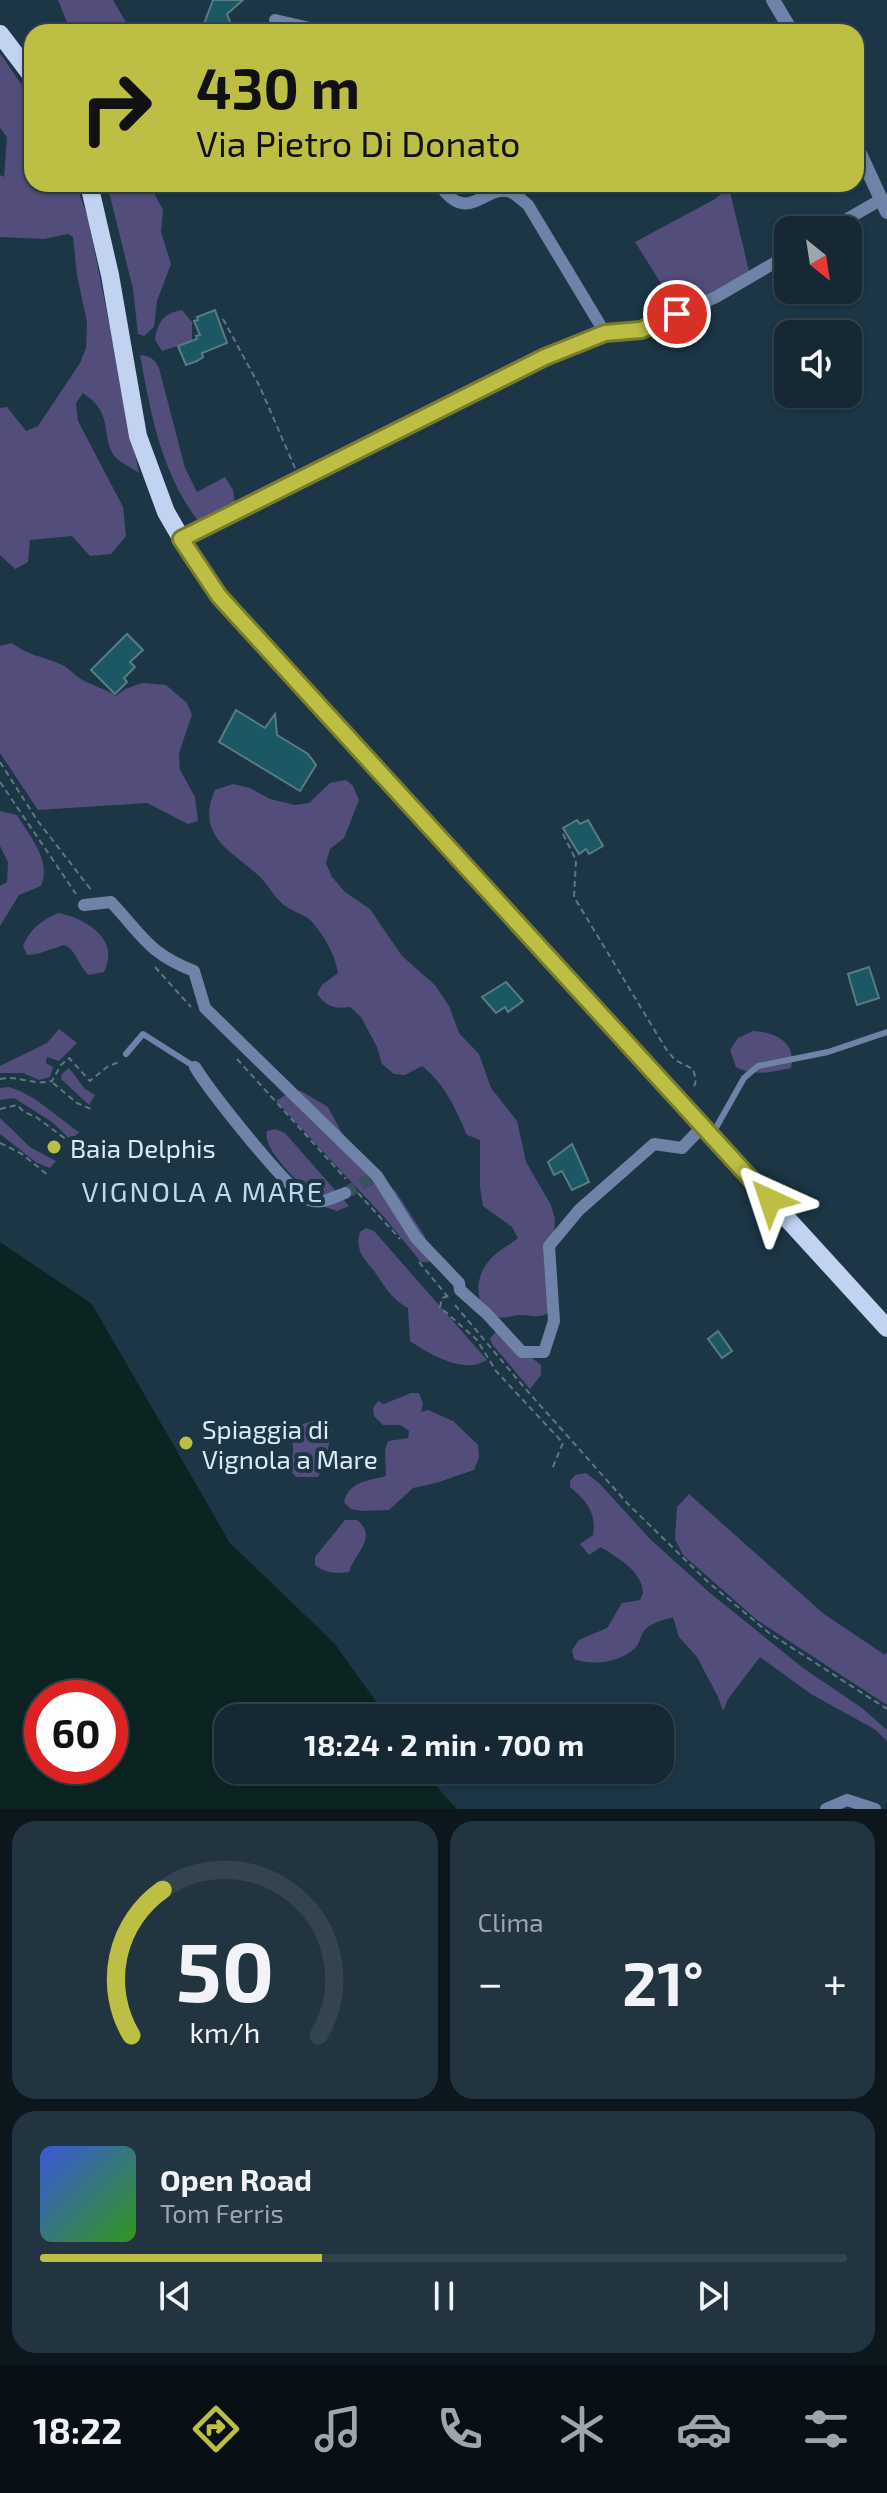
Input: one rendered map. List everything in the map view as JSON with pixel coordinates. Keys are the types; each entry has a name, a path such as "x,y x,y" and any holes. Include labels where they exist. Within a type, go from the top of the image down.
{"main road":[{"path":"0,34 24,66"},
{"path":"91,192 110,275 138,436 166,512 219,596 887,1328"}],"street":[{"path":"773,0 787,24"},
{"path":"275,20 292,24"},
{"path":"861,216 884,206 864,162"},
{"path":"444,192 458,203 467,204 498,192"},
{"path":"510,192 528,205 605,333"},
{"path":"181,539 545,357 605,333 641,330 716,297 774,263"},
{"path":"84,905 111,902 146,944 168,961 194,971 205,1008 377,1176 416,1238 459,1283 460,1290 522,1352 544,1352 554,1321 549,1246 579,1210 654,1144 682,1148 707,1131"},
{"path":"195,1067 211,1094 285,1179 309,1201 323,1202 345,1193"},
{"path":"826,1809 847,1800 875,1809"}],"lane":[{"path":"707,1131 744,1078 758,1066 828,1052 887,1032"},
{"path":"127,1055 143,1034 195,1067"}],"path":[{"path":"223,319 260,387 301,480"},
{"path":"0,782 84,905"},
{"path":"563,834 576,860 573,890 581,910 671,1056 693,1069 694,1087 682,1103"},
{"path":"0,1079 15,1077 40,1084 52,1081 69,1058 90,1081 127,1055"},
{"path":"52,1081 77,1103 91,1109"},
{"path":"0,1109 17,1105 67,1140"},
{"path":"0,1143 22,1154 49,1176"},
{"path":"460,1290 442,1298 440,1307 477,1340 496,1371 563,1443 552,1469"}],"shaded area":[{"path":"58,0 113,0 127,24 68,24"},
{"path":"0,53 24,88 24,192 79,192 88,218 139,473 117,459 111,451 104,418 93,401 83,393 76,403 78,421 123,507 126,536 111,554 90,556 72,536 30,540 28,562 15,569 0,555 0,408 7,407 26,431 38,426 80,363 86,348 87,322 73,237 68,234 44,239 0,237 0,175 4,177 7,137 0,128"},
{"path":"109,192 154,192 163,210 161,232 171,264 157,301 154,327 144,336 138,334 133,289"},
{"path":"724,192 730,192 750,275 681,309 676,307 635,242"},
{"path":"182,310 192,322 192,341 162,351 155,340 160,323 170,313"},
{"path":"140,355 152,358 159,368 185,468 197,492 225,477 233,490 236,510 208,522 199,522 186,503 159,442"},
{"path":"12,643 63,665 81,679 116,696 142,683 166,685 187,703 192,715 179,753 180,770 195,797 198,821 188,824 147,803 38,810 0,753 0,646"},
{"path":"346,780 353,786 359,800 344,838 330,849 326,863 332,877 345,892 370,909 402,956 435,985 449,1006 459,1033 479,1054 491,1088 517,1121 526,1162 551,1205 555,1219 550,1312 546,1314 498,1317 483,1305 478,1291 484,1268 495,1255 518,1238 512,1227 483,1206 480,1140 467,1135 449,1097 430,1073 422,1066 405,1075 394,1074 382,1064 361,1017 350,1007 331,1006 317,994 322,985 338,973 322,934 310,920 280,901 262,879 220,842 214,832 210,806 215,790 233,784 295,805 309,803 330,783"},
{"path":"0,811 17,815 42,858 44,877 41,886 19,895 0,926 0,886 7,882 8,862 0,846"},
{"path":"58,913 79,920 98,932 108,950 104,972 89,975 64,945 27,955 23,946 29,934"},
{"path":"59,1029 77,1043 59,1061 47,1057 46,1063 53,1067 50,1077 39,1080 23,1073 0,1073 0,1066 47,1043"},
{"path":"753,1031 782,1040 791,1051 791,1068 756,1073 736,1067 730,1050 738,1038"},
{"path":"69,1068 85,1089 95,1095 89,1105 61,1079"},
{"path":"9,1087 37,1101 79,1132 71,1140 52,1122 14,1098 0,1100 0,1088"},
{"path":"293,1090 301,1091 328,1107 346,1141 396,1192 424,1235 429,1247 429,1262 421,1262 384,1217 276,1101"},
{"path":"0,1118 30,1147 56,1161 50,1168 37,1163 0,1134"},
{"path":"275,1129 285,1133 349,1206 337,1211 325,1207 288,1171 267,1140 267,1131"},
{"path":"366,1228 374,1231 487,1360 478,1364 457,1364 437,1357 410,1341 408,1308 392,1296 361,1253 360,1232"},
{"path":"0,1242 92,1304 230,1543 334,1643 378,1704 214,1704 214,1784 436,1784 457,1809 0,1809"},
{"path":"497,1331 541,1365 541,1375 530,1389 492,1344 490,1338"},
{"path":"419,1393 423,1404 421,1412 428,1410 453,1421 478,1445 479,1457 474,1470 413,1488 389,1510 351,1509 344,1502 350,1490 360,1483 386,1476 385,1450 388,1441 408,1438 409,1431 400,1425 383,1425 374,1416 373,1408 378,1401 384,1404"},
{"path":"313,1421 326,1424 332,1430 325,1462 318,1477 296,1477 290,1468 293,1432 296,1426"},
{"path":"586,1473 651,1540 710,1593 887,1730 887,1741 876,1730 811,1694 760,1657 728,1699 723,1711 697,1657 679,1637 673,1617 647,1628 637,1646 614,1660 597,1663 574,1659 572,1650 579,1640 607,1628 622,1603 640,1600 643,1593 639,1578 622,1561 601,1547 589,1555 580,1544 593,1535 593,1520 585,1502 570,1487 570,1481 575,1475"},
{"path":"689,1494 824,1614 885,1655 887,1652 887,1705 757,1620 683,1555 675,1539 677,1507"},
{"path":"345,1520 357,1520 363,1527 366,1533 363,1546 349,1572 323,1570 315,1565 315,1557"}],"building":[{"path":"213,0 243,0 227,14 231,24 204,24"},
{"path":"215,310 227,343 202,353 203,357 186,365 178,346 197,339 196,336 200,335 194,321"},
{"path":"127,634 143,650 130,662 135,667 124,678 127,682 115,694 91,670"},
{"path":"236,710 265,728 275,714 277,735 308,754 316,765 300,791 219,742"},
{"path":"577,820 580,824 588,820 603,846 589,854 586,849 579,854 563,828"},
{"path":"869,967 879,998 857,1005 848,974"},
{"path":"506,982 523,1001 508,1012 505,1007 496,1013 482,997"},
{"path":"572,1144 589,1182 572,1190 562,1171 554,1175 548,1162"},
{"path":"718,1331 732,1351 722,1358 708,1339"}],"tunnel":[{"path":"345,1193 377,1176"}],"place":[{"name":"Baia Delphis","path":"54,1147"},
{"name":"Spiaggia di Vignola a Mare","path":"186,1443"}],"district":[{"name":"VIGNOLA A MARE","path":"203,1191"}],"route":[{"path":"677,314 641,330 605,333 545,357 181,539 219,596 770,1200"}]}
